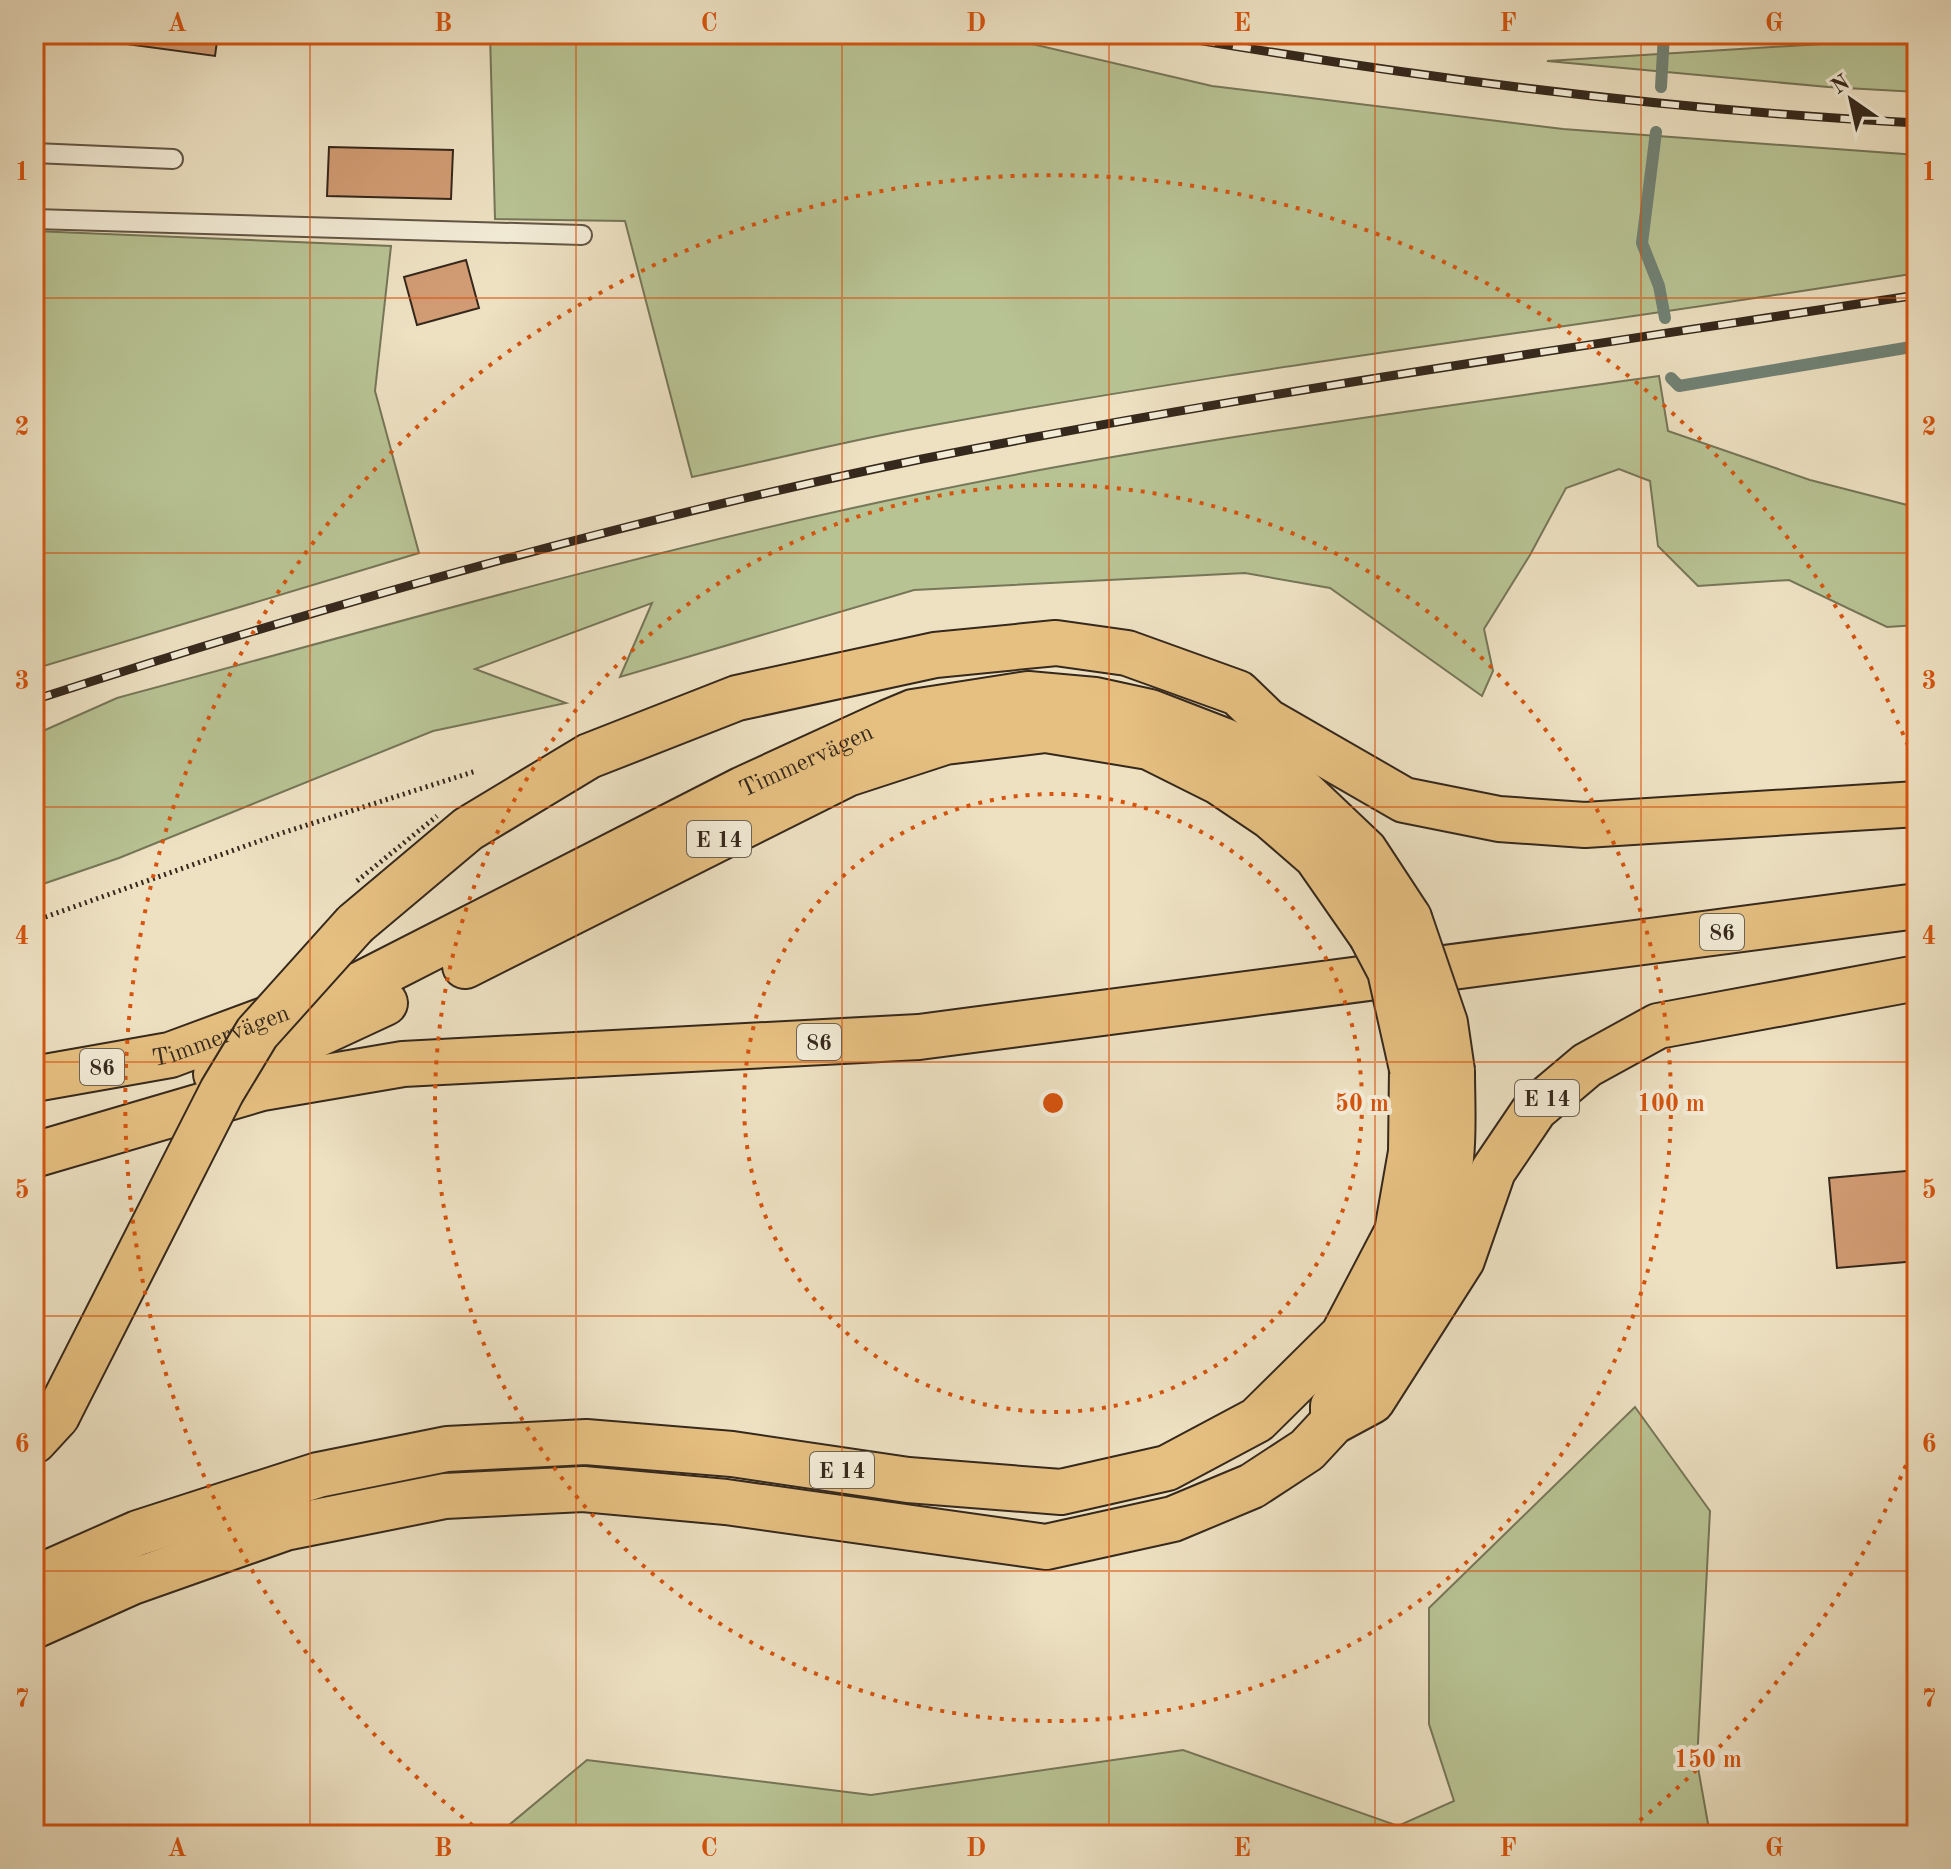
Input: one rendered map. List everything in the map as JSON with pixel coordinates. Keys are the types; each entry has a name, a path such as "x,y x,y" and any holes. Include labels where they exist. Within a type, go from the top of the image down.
{"main road":[{"path":"45,1428 222,1091 257,1033 355,924 468,829 589,756 737,698 935,655 1056,643 1127,653 1238,693 1267,721 1404,800 1499,819 1585,825 1917,804"},
{"name":"86","path":"913,712 968,680 1046,673 1120,678 1247,721 1267,721"},
{"name":"Timmervägen","path":"34,1079 170,1055 359,985 743,789 913,712 1028,694 1095,700 1150,712 1225,741 1283,773 1365,851 1390,927"},
{"name":"Timmervägen","path":"34,1143 314,1036 527,937 847,774 945,742 1046,730 1149,747 1219,782 1271,817 1390,927"},
{"name":"86","path":"34,1155 262,1088 403,1064 919,1037 1917,906"},
{"name":"E 14","path":"34,1579 138,1533 318,1475 447,1449 586,1442 732,1454 908,1480 1061,1492 1167,1468 1257,1420 1343,1335 1397,1232 1411,1152 1432,1070 1390,971 1390,927"},
{"name":"E 14","path":"34,1626 132,1582 285,1528 445,1496 583,1489 726,1502 1046,1547 1173,1519 1252,1486 1307,1450 1333,1422 1372,1401 1462,1260 1493,1171 1535,1109 1587,1065 1658,1026 1917,978"},
{"path":"1333,1422 1333,1406 1394,1317 1435,1235 1451,1160 1432,1070"}],"lane":[{"path":"34,153 173,159"},
{"path":"34,219 582,235"}],"green space":[{"path":"490,34 989,34 1212,86 1563,129 1917,155 1917,273 1167,385 890,433 692,477 625,221 495,219"},
{"path":"1917,38 1917,92 1828,87 1547,61"},
{"path":"34,231 391,246 375,391 419,553 34,669"},
{"path":"1659,376 1668,431 1810,480 1911,506 1917,512 1917,625 1887,627 1789,580 1698,586 1658,546 1650,481 1619,469 1566,488 1530,555 1484,629 1493,671 1482,696 1330,588 1245,573 914,590 620,677 652,603 475,669 566,703 433,731 119,858 34,887 34,735 117,698 620,563 923,493 1198,443"},
{"path":"1635,1407 1710,1511 1697,1762 1710,1835 497,1835 587,1760 871,1795 1183,1750 1398,1826 1454,1801 1429,1724 1429,1608"}],"building":[{"path":"52,34 218,34 215,56"},
{"path":"329,147 453,150 451,199 327,196"},
{"path":"466,260 479,308 417,325 404,277"},
{"path":"1917,1170 1917,1261 1837,1268 1829,1178"}],"waterway":[{"path":"1661,87 1664,34"},
{"path":"1656,132 1642,243 1659,286 1665,318"},
{"path":"1671,378 1679,386 1917,346"}],"railway":[{"path":"1162,34 1538,90 1727,110 1917,123"},
{"path":"34,700 364,598 586,537 809,483 1170,413 1917,295"}]}
